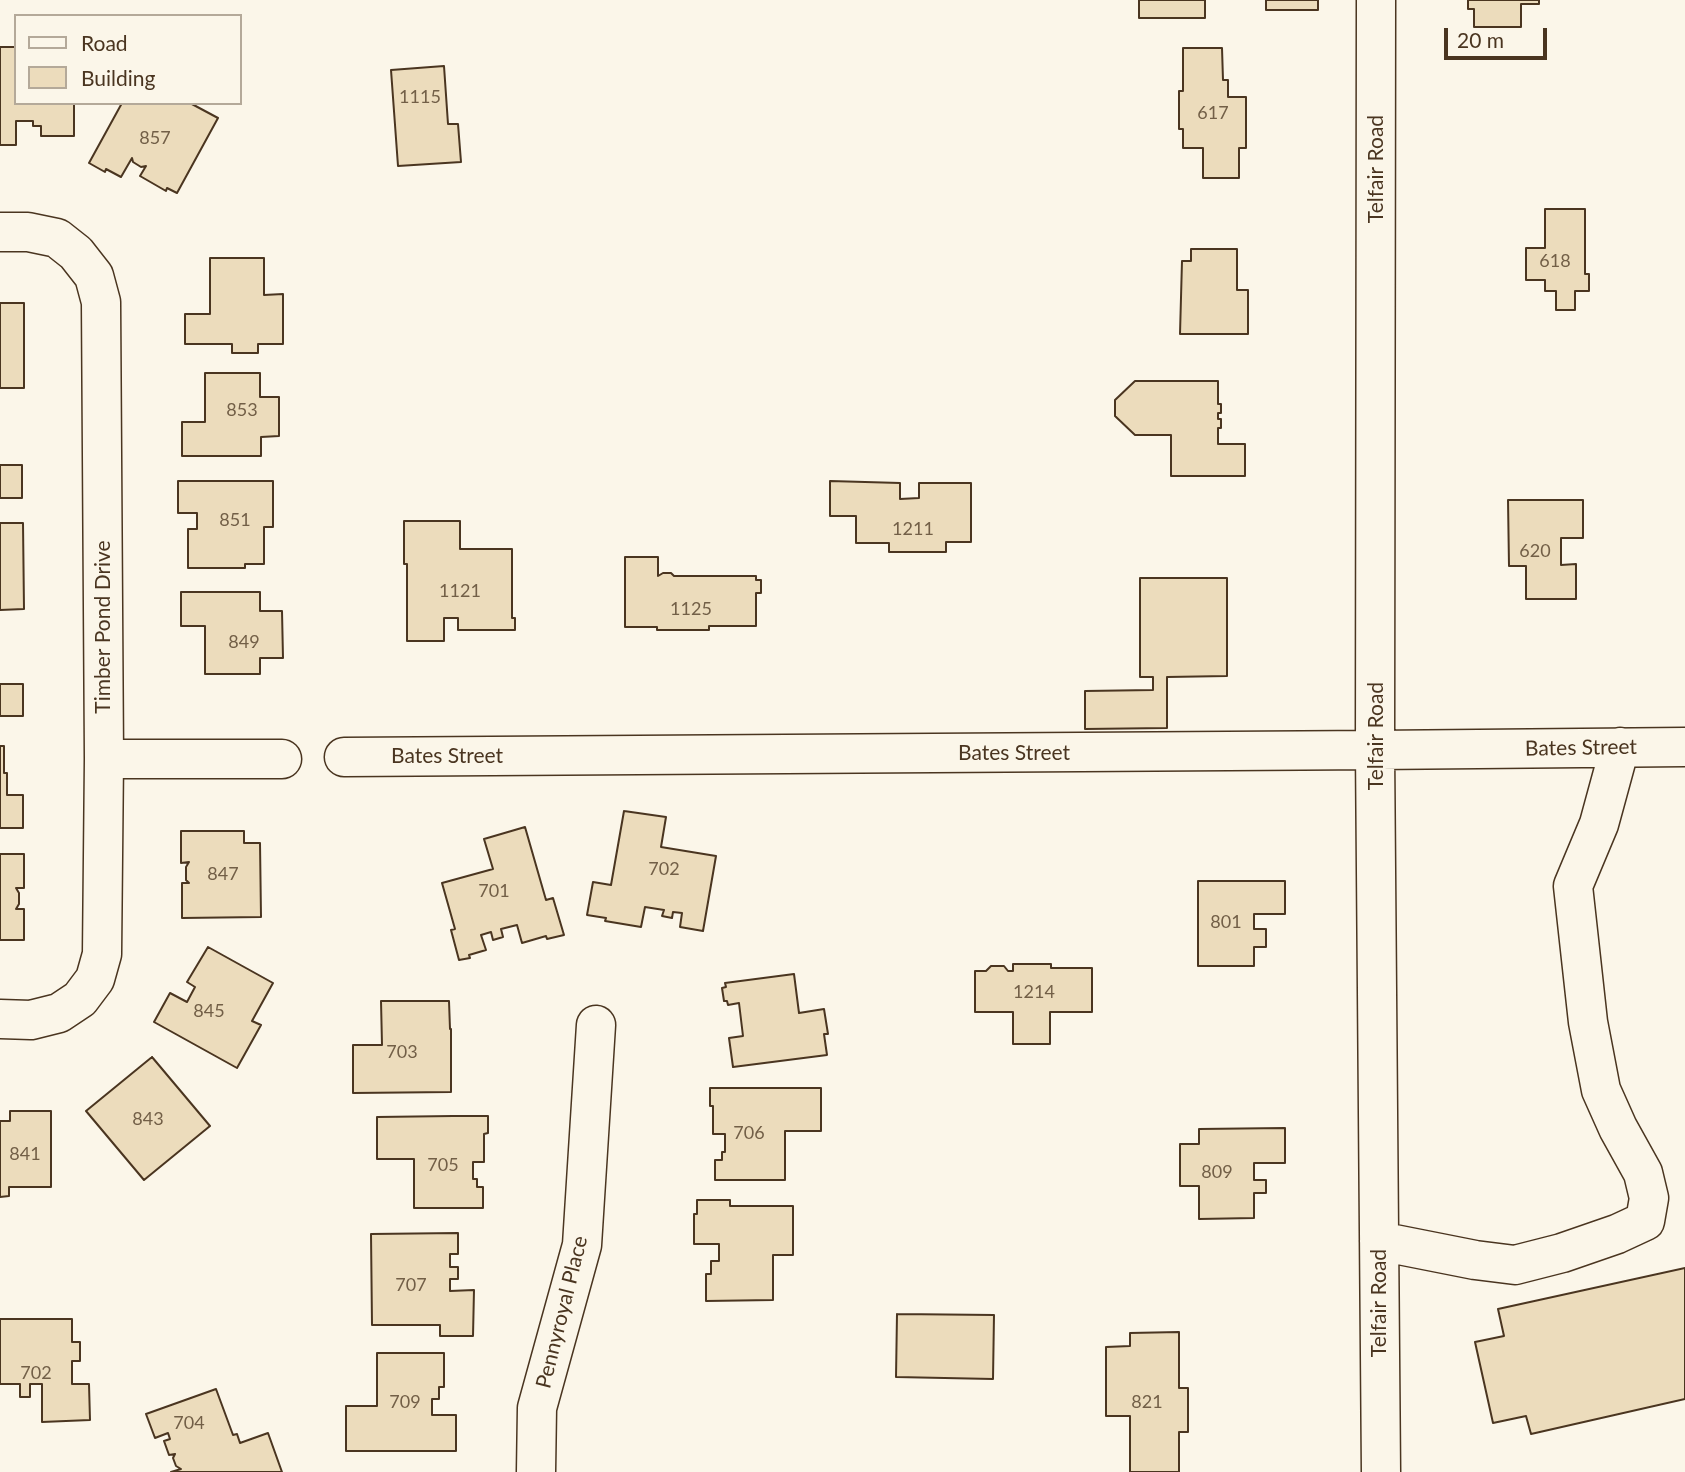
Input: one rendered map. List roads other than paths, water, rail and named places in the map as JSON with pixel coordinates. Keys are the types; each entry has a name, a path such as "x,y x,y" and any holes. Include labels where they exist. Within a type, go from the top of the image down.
{"street":[{"name":"Telfair Road","path":"1376,0 1376,750 1381,1472"},
{"name":"Timber Pond Drive","path":"0,232 27,232 57,238 76,253 94,276 102,302 104,759 102,954 95,979 80,999 59,1013 31,1020 0,1019"},
{"path":"1379,1241 1515,1265 1562,1253 1645,1221 1649,1198 1643,1174 1601,1090 1588,1022 1573,886 1599,824 1620,747"},
{"name":"Bates Street","path":"344,757 1685,747"},
{"path":"104,759 282,759"},
{"name":"Pennyroyal Place","path":"536,1472 537,1408 582,1245 596,1025"}]}
